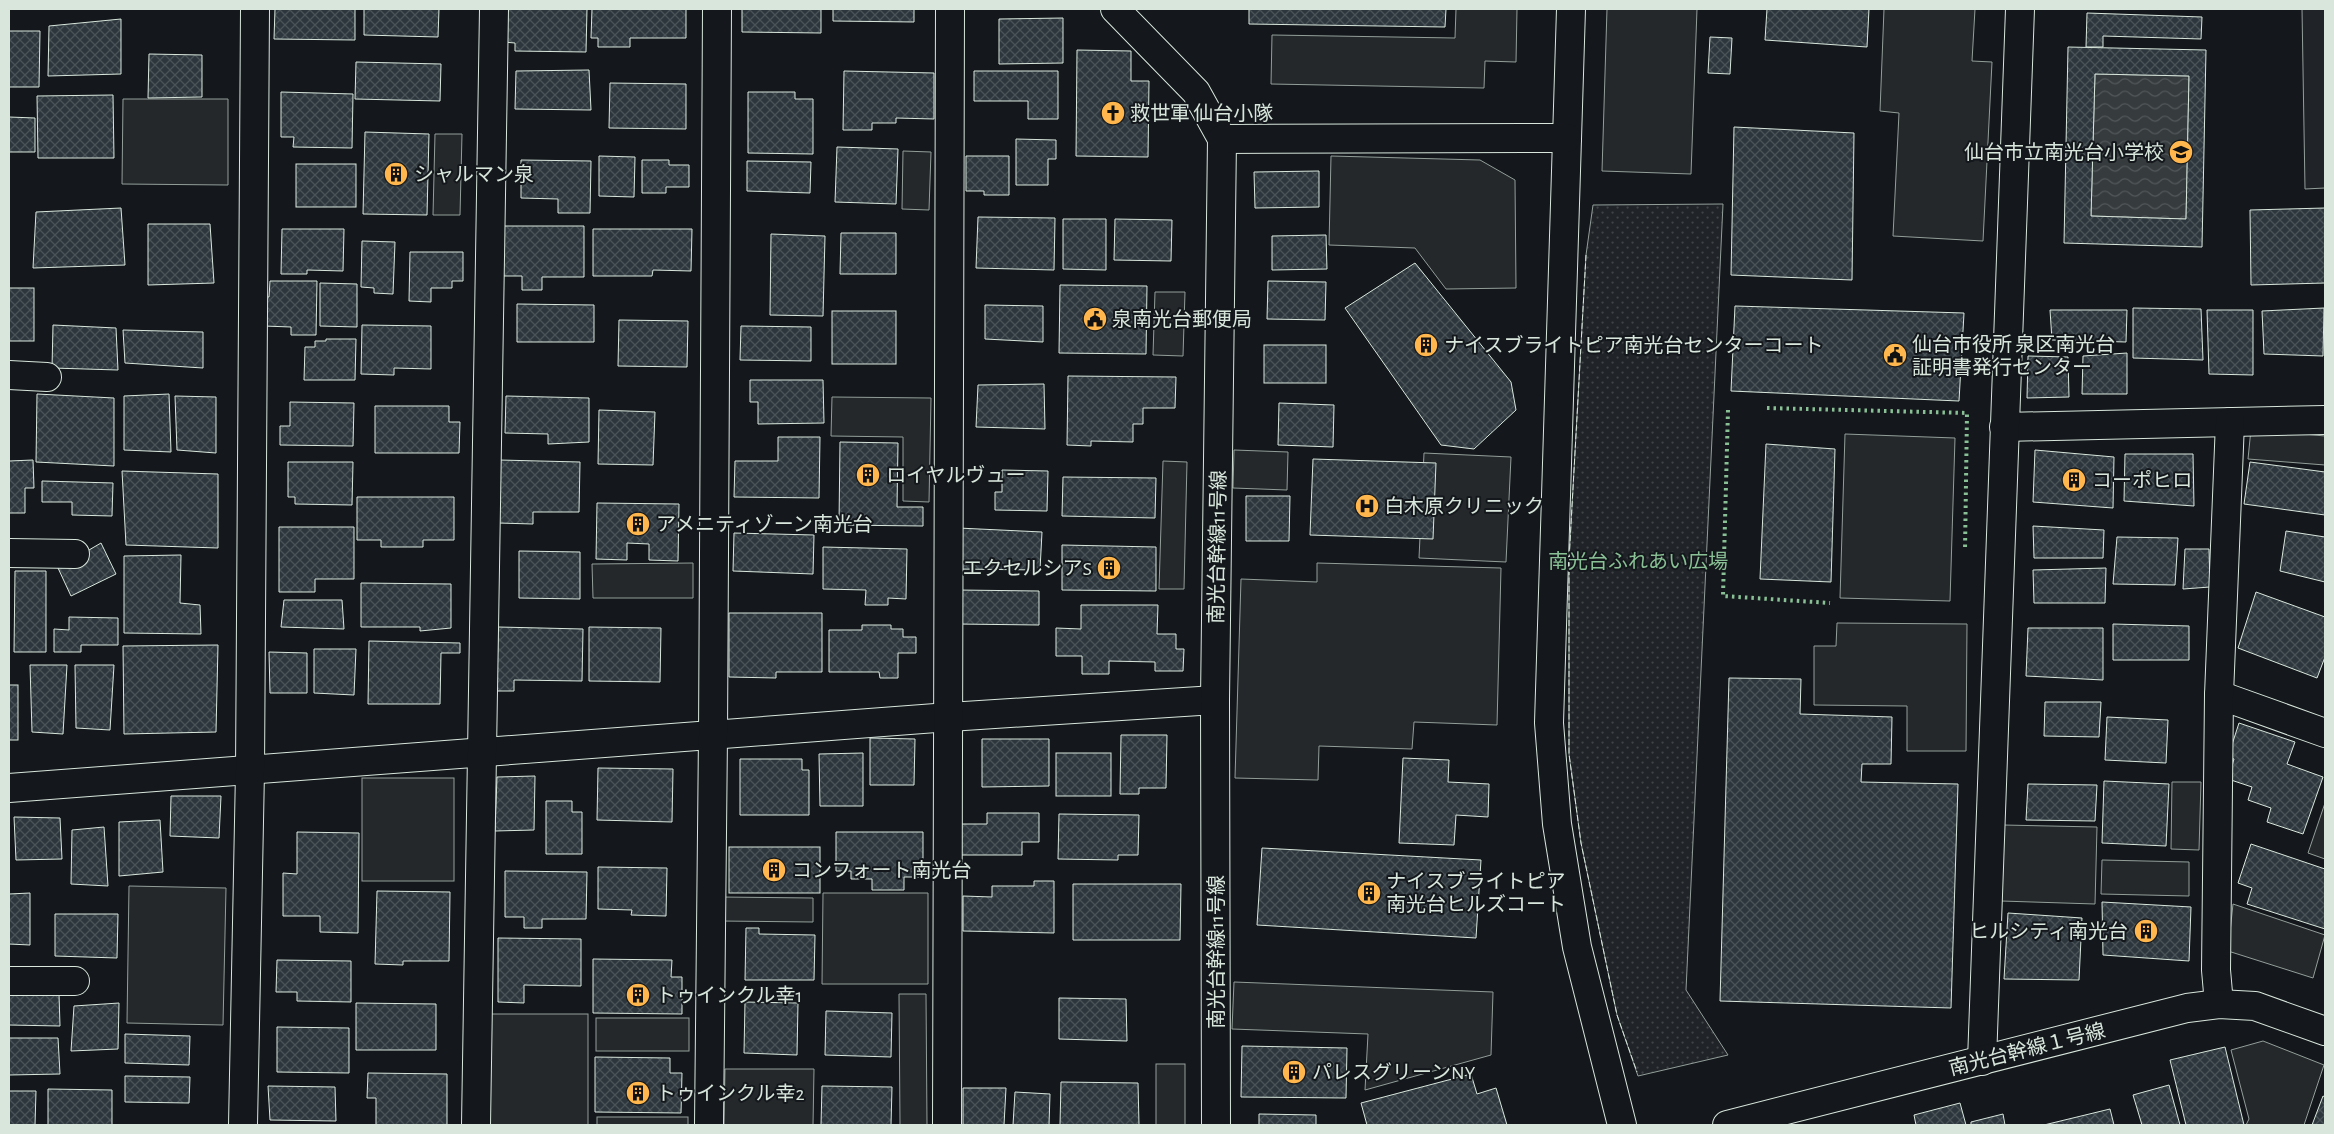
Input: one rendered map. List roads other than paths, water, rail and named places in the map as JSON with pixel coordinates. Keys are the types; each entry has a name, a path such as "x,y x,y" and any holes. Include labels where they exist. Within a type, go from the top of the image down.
{"street":[{"path":"243,1125 250,771 254,9"},
{"path":"476,1125 494,9"},
{"path":"709,1125 714,735 717,9"},
{"path":"947,1125 950,9"},
{"name":"南光台幹線11号線","path":"1115,9 1196,92 1222,139 1215,700 1216,1125"},
{"path":"1571,9 1549,723 1557,824 1577,947 1622,1125"},
{"path":"1982,1061 2020,9"},
{"path":"1222,139 1567,138"},
{"path":"9,376 47,377"},
{"path":"2004,427 2325,420"},
{"path":"2219,1004 2216,970 2219,695 2230,422"},
{"path":"9,553 75,554"},
{"path":"2219,695 2325,733"},
{"path":"9,788 949,717 1215,700"},
{"path":"9,981 75,981"},
{"name":"南光台幹線１号線","path":"1727,1125 2187,1008 2219,1004 2255,1006 2325,1031"}],"water":[{"path":"2095,74 2189,76 2186,219 2091,216"}],"place":[{"name":"救世軍 仙台小隊","path":"1113,113"},
{"name":"仙台市立南光台小学校","path":"2181,152"},
{"name":"シャルマン泉","path":"396,174"},
{"name":"泉南光台郵便局","path":"1095,319"},
{"name":"ナイスブライトピア南光台センターコート","path":"1426,345"},
{"name":"仙台市役所 泉区南光台 証明書発行センター","path":"1895,355"},
{"name":"ロイヤルヴュー","path":"868,475"},
{"name":"コーポヒロ","path":"2074,480"},
{"name":"白木原クリニック","path":"1367,506"},
{"name":"アメニティゾーン南光台","path":"638,524"},
{"name":"エクセルシアS","path":"1109,568"},
{"name":"コンフォート南光台","path":"774,870"},
{"name":"ナイスブライトピア 南光台ヒルズコート","path":"1369,893"},
{"name":"ヒルシティ南光台","path":"2146,931"},
{"name":"トゥインクル幸1","path":"638,995"},
{"name":"パレスグリーンNY","path":"1294,1072"},
{"name":"トゥインクル幸2","path":"638,1093"}],"park label":[{"name":"南光台ふれあい広場","path":"1638,561"}]}
